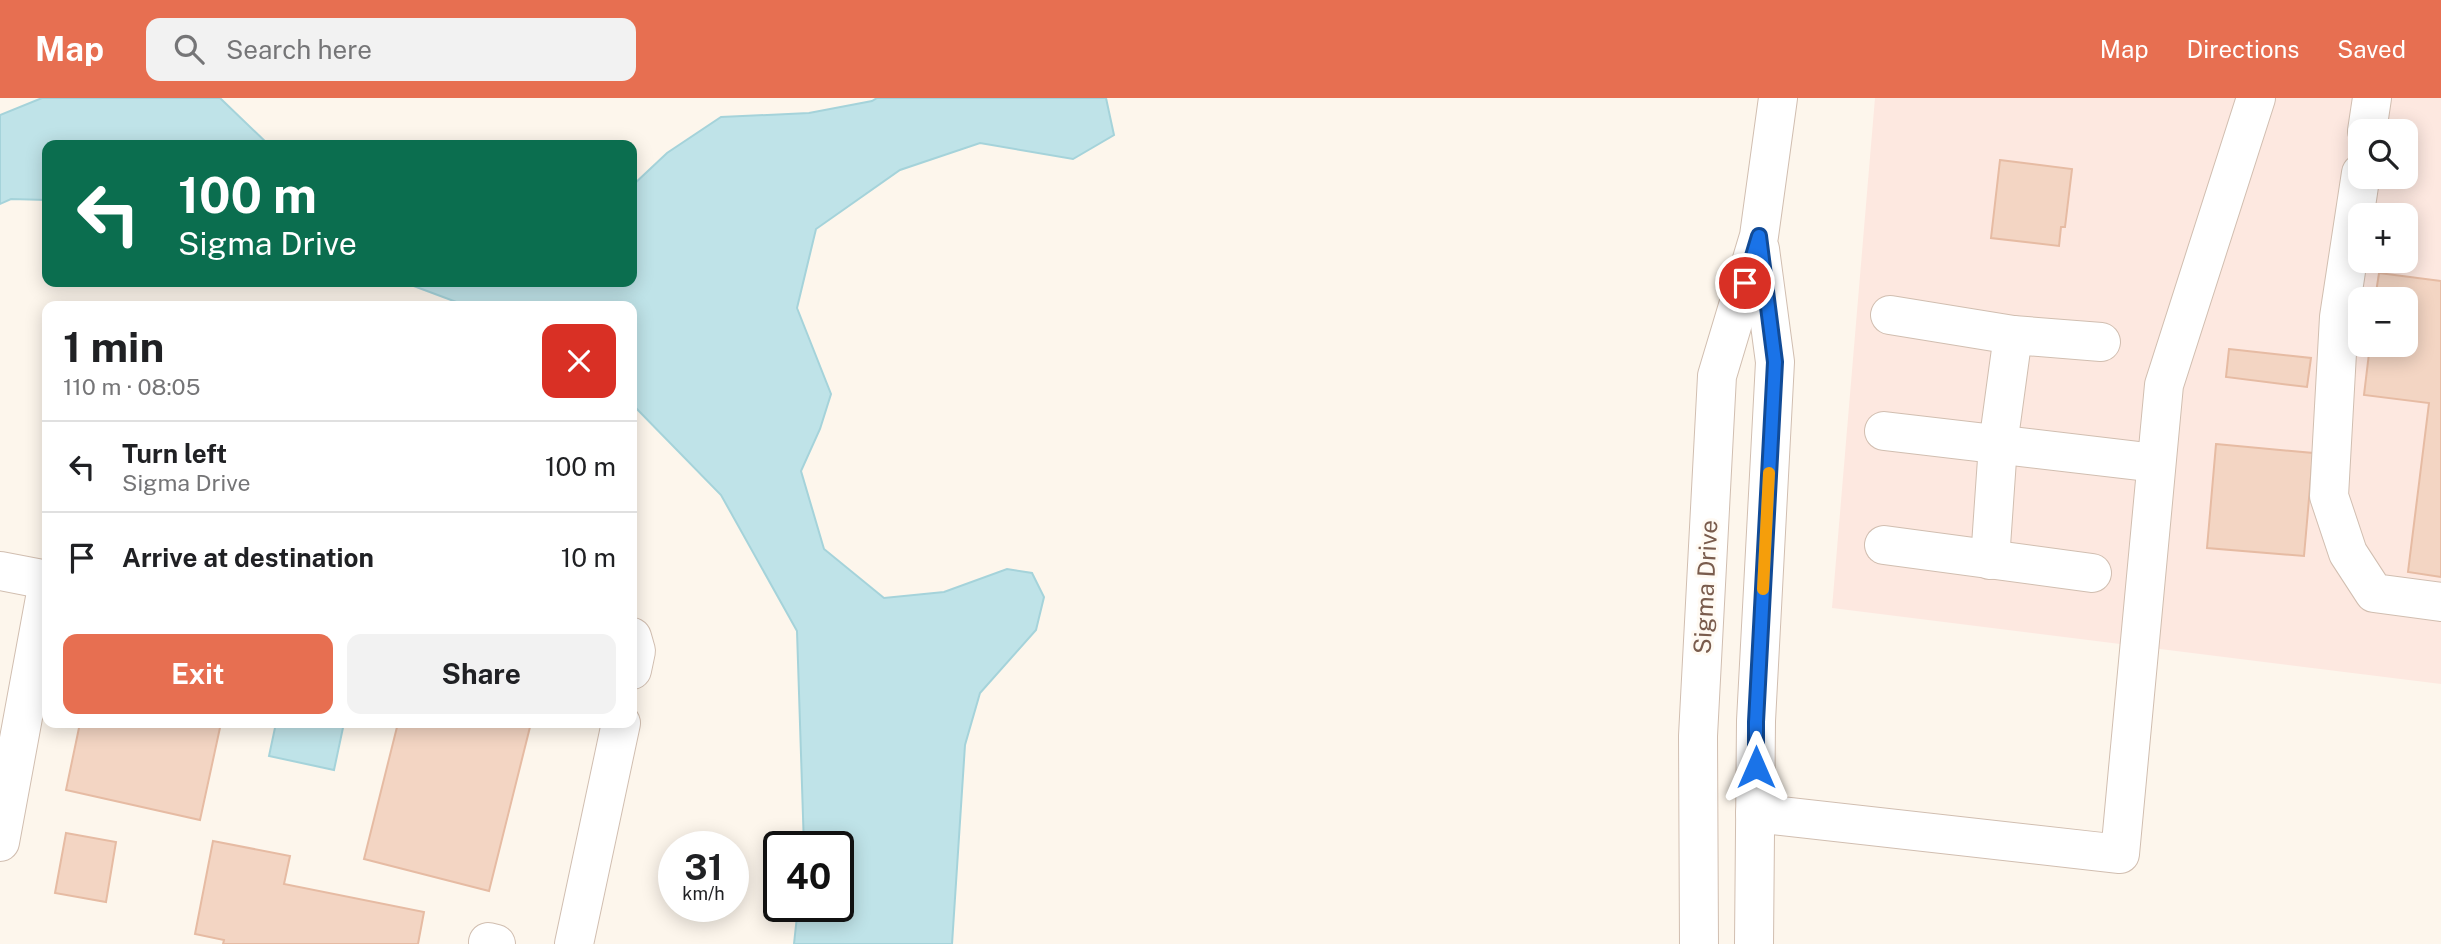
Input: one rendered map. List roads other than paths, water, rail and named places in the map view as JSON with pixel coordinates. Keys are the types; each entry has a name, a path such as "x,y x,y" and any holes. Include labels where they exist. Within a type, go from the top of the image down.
{"street":[{"name":"Sigma Drive","path":"1699,944 1698,736 1717,376 1759,236 1778,98"},
{"path":"1755,813 2120,854 2164,385 2256,98"},
{"path":"2369,119 2372,98"},
{"path":"2359,189 2339,317 2329,496 2348,553 2374,593 2441,602"},
{"name":"Sigma Drive","path":"1754,944 1756,722 1775,362 1759,236"},
{"path":"1890,315 2013,335 2101,342"},
{"path":"1990,559 1998,445 2013,335"},
{"path":"1884,431 2156,463"},
{"path":"1884,545 2092,573"},
{"path":"0,571 42,579"},
{"path":"0,842 15,674 42,601"},
{"path":"574,944 620,728"}],"water":[{"path":"42,98 220,98 264,140 42,140 42,200 11,199 0,204 0,115"},
{"path":"877,98 1106,98 1114,135 1073,159 980,143 900,170 816,229 797,308 831,394 820,429 801,471 824,549 884,598 944,592 1007,569 1032,573 1044,597 1036,630 980,693 965,745 952,944 794,944 796,922 854,922 854,831 803,831 797,631 721,495 637,409 637,301 454,301 416,287 637,287 637,181 667,153 721,117 809,113"},
{"path":"275,728 343,728 334,770 269,756"}]}
